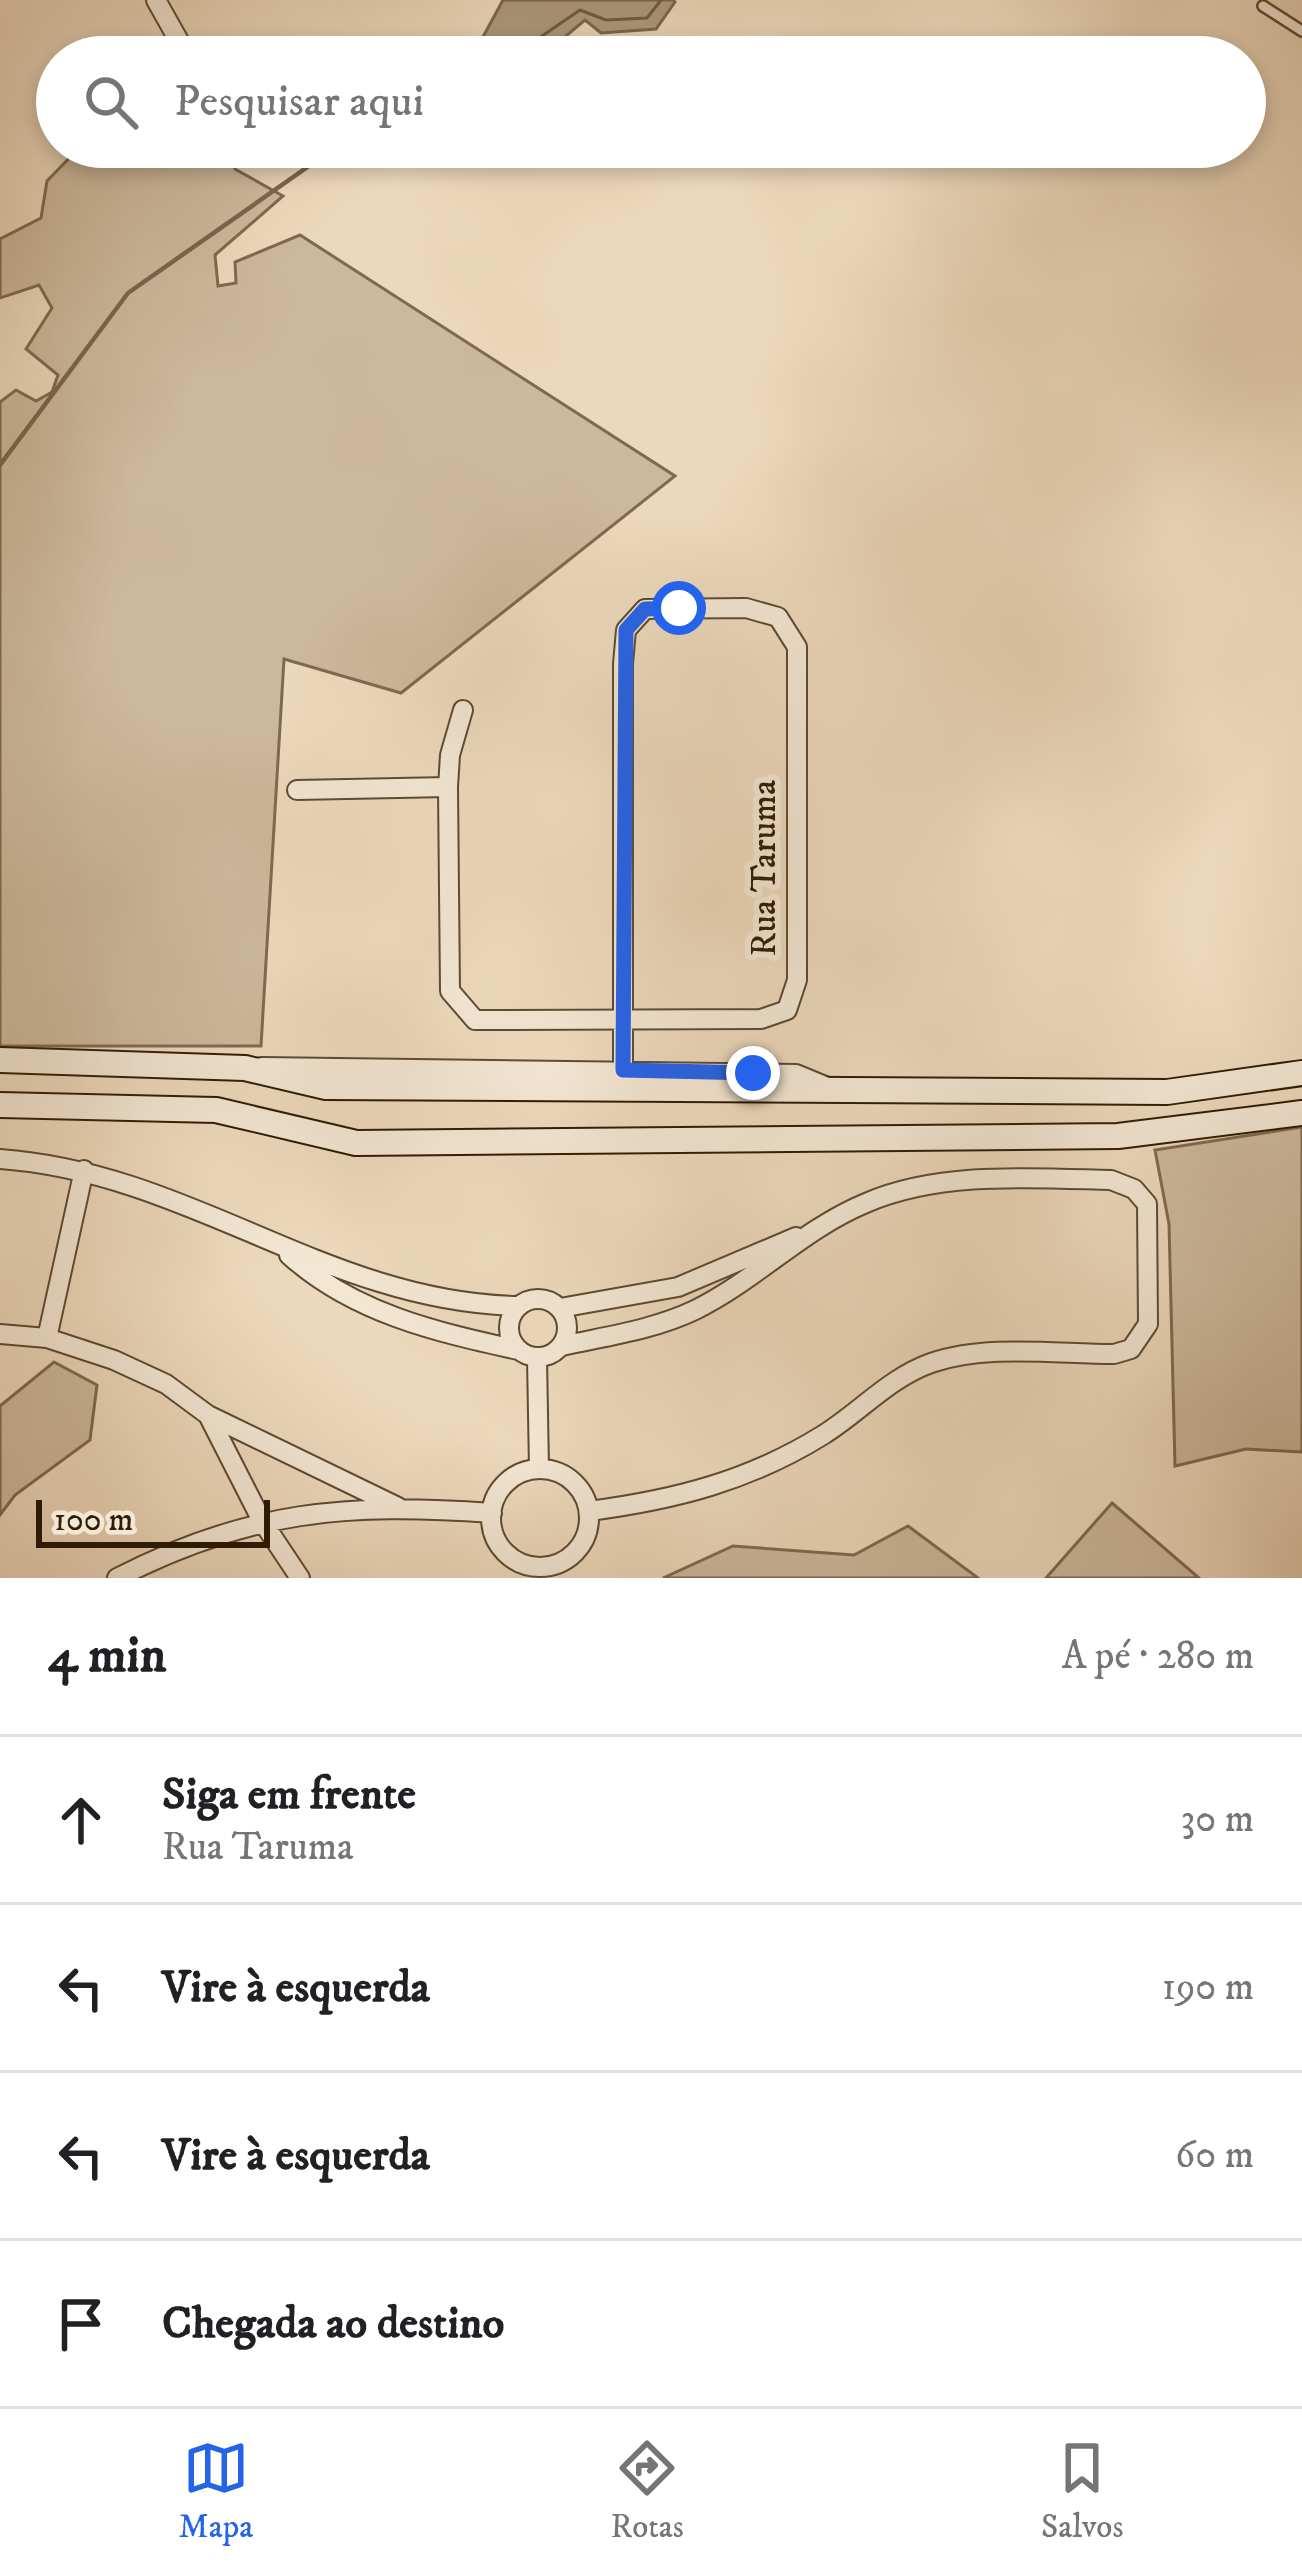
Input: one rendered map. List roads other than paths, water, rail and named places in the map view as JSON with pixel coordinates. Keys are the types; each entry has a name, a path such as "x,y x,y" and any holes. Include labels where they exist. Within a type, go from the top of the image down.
{"main road":[{"path":"0,1060 245,1069 326,1087 913,1093 1166,1092 1302,1073"},
{"path":"913,1093 913,1139"},
{"path":"0,1106 215,1110 356,1143 1118,1136 1302,1113"}],"street":[{"path":"156,0 176,36"},
{"name":"Rua Taruma","path":"463,710 450,755 448,787 450,991 458,1006 475,1020 761,1019 787,1010 796,980 797,647 778,617 746,608 645,609 626,630 623,1019"},
{"path":"297,790 448,787"},
{"path":"623,1019 623,1070"},
{"path":"245,1069 796,1074 835,1090"},
{"path":"0,1159 84,1170 183,1200 277,1243 407,1293 518,1306"},
{"path":"47,1338 84,1170"},
{"path":"539,1469 528,1354 509,1336 509,1320 518,1306 534,1298 560,1308 678,1287 807,1234 868,1202 931,1186 1125,1183 1147,1204 1148,1324 1130,1349 1114,1354 976,1354 933,1363 883,1389 824,1434 726,1484 589,1511"},
{"path":"277,1243 308,1272 370,1309 441,1333 528,1354 641,1329 697,1309 807,1234"},
{"path":"560,1308 567,1319 562,1346"},
{"path":"0,1334 47,1338 166,1384 208,1415 398,1507"},
{"path":"208,1415 262,1521 300,1578"},
{"path":"539,1469 568,1477 589,1511 582,1543 557,1571 522,1571 499,1543 492,1513 507,1482 539,1469"},
{"path":"117,1578 187,1545 262,1521 319,1510 398,1507 492,1513"}],"lane":[{"path":"1263,6 1302,31"}],"water":[{"path":"503,0 675,2 656,29 601,33 585,20 566,36 483,36"}],"waterway":[{"path":"0,465 128,293 306,168"}]}
